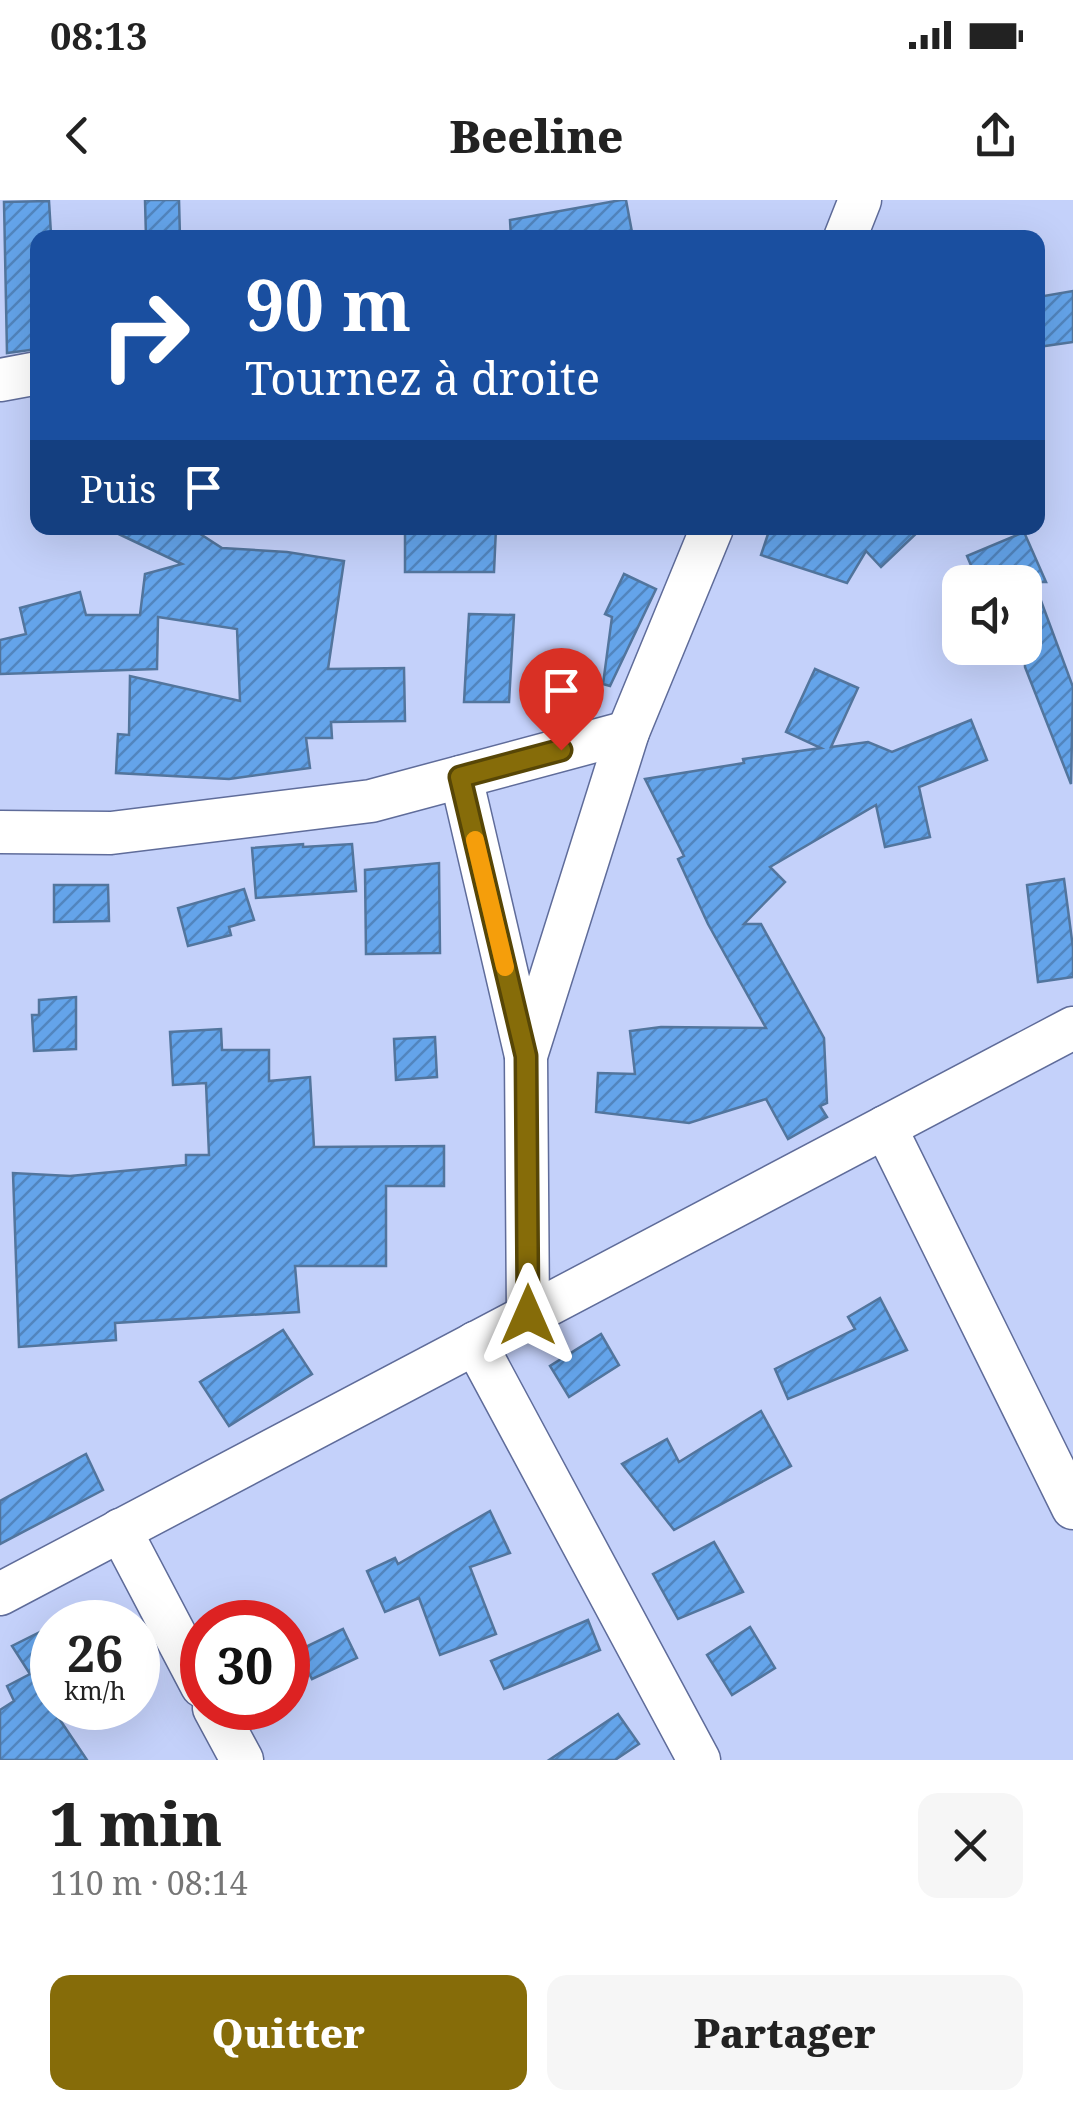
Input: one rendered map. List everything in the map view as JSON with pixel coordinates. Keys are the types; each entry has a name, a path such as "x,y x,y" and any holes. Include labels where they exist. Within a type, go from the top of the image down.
{"street":[{"path":"0,380 30,374"},
{"path":"526,1056 628,732 709,535"},
{"path":"0,832 112,833 371,801 628,732"},
{"path":"460,777 526,1056 528,1315"},
{"path":"0,1594 1073,1028"},
{"path":"885,1127 1073,1508"},
{"path":"476,1343 699,1760"},
{"path":"120,1530 180,1644"},
{"path":"226,1730 242,1760"}],"building":[{"path":"145,200 179,200 180,230 146,230"},
{"path":"626,200 632,230 511,230 510,220"},
{"path":"49,201 51,230 30,230 30,350 7,353 4,202"},
{"path":"1073,291 1073,342 1045,346 1045,296"},
{"path":"121,535 202,535 222,548 344,561 328,669 404,668 405,721 331,722 332,738 306,738 310,768 229,779 116,773 118,734 129,735 130,676 240,701 237,629 158,617 157,669 0,674 0,640 26,634 20,608 80,592 86,615 140,615 145,574 182,564"},
{"path":"405,535 496,535 494,572 405,572"},
{"path":"768,535 915,535 881,567 866,551 847,583 761,555"},
{"path":"1025,535 1039,565 971,565 967,556"},
{"path":"624,574 656,589 610,686 603,684 612,617 605,614"},
{"path":"1042,604 1073,687 1071,784 1025,667 1042,665"},
{"path":"469,614 514,615 509,702 464,702"},
{"path":"815,669 858,688 831,747 868,742 892,752 971,720 987,760 919,787 930,837 885,847 876,805 770,867 785,882 744,924 761,924 824,1038 827,1103 820,1106 827,1117 788,1139 766,1099 689,1123 596,1112 598,1073 635,1074 630,1031 661,1027 766,1028 708,924 678,859 684,856 645,779 821,748 786,732"},
{"path":"352,844 356,891 256,898 252,848"},
{"path":"439,863 440,953 366,954 365,870"},
{"path":"1064,879 1073,977 1038,982 1027,885"},
{"path":"54,885 108,885 109,921 54,922"},
{"path":"244,889 254,920 229,927 231,935 188,946 178,908"},
{"path":"76,997 76,1049 34,1051 32,1015 39,1015 39,1000"},
{"path":"221,1029 222,1050 269,1050 269,1081 310,1077 314,1147 444,1146 444,1186 386,1186 386,1266 295,1266 299,1312 115,1323 116,1340 19,1347 13,1173 70,1176 186,1165 186,1155 209,1155 206,1083 173,1085 170,1032"},
{"path":"435,1037 437,1077 396,1080 394,1039"},
{"path":"880,1298 907,1350 788,1399 775,1369 855,1329 848,1317"},
{"path":"283,1330 312,1374 229,1426 200,1382"},
{"path":"601,1334 619,1365 569,1397 550,1366"},
{"path":"761,1411 791,1466 674,1530 622,1464 667,1439 679,1462"},
{"path":"86,1454 103,1490 0,1544 0,1501"},
{"path":"490,1511 510,1553 470,1567 496,1634 440,1655 419,1598 385,1612 367,1571 395,1558 398,1564"},
{"path":"714,1542 743,1592 678,1619 653,1574"},
{"path":"588,1620 600,1650 504,1689 491,1661"},
{"path":"750,1627 775,1668 732,1695 707,1655"},
{"path":"343,1629 357,1658 312,1679 310,1645"},
{"path":"30,1637 30,1674 12,1646"},
{"path":"30,1674 30,1730 67,1730 87,1760 0,1760 0,1710 14,1701 7,1686"},
{"path":"618,1714 639,1744 615,1760 549,1760"}],"slow traffic":[{"path":"475,840 505,967"}],"route":[{"path":"528,1315 526,1056 460,777 561,750"}]}
